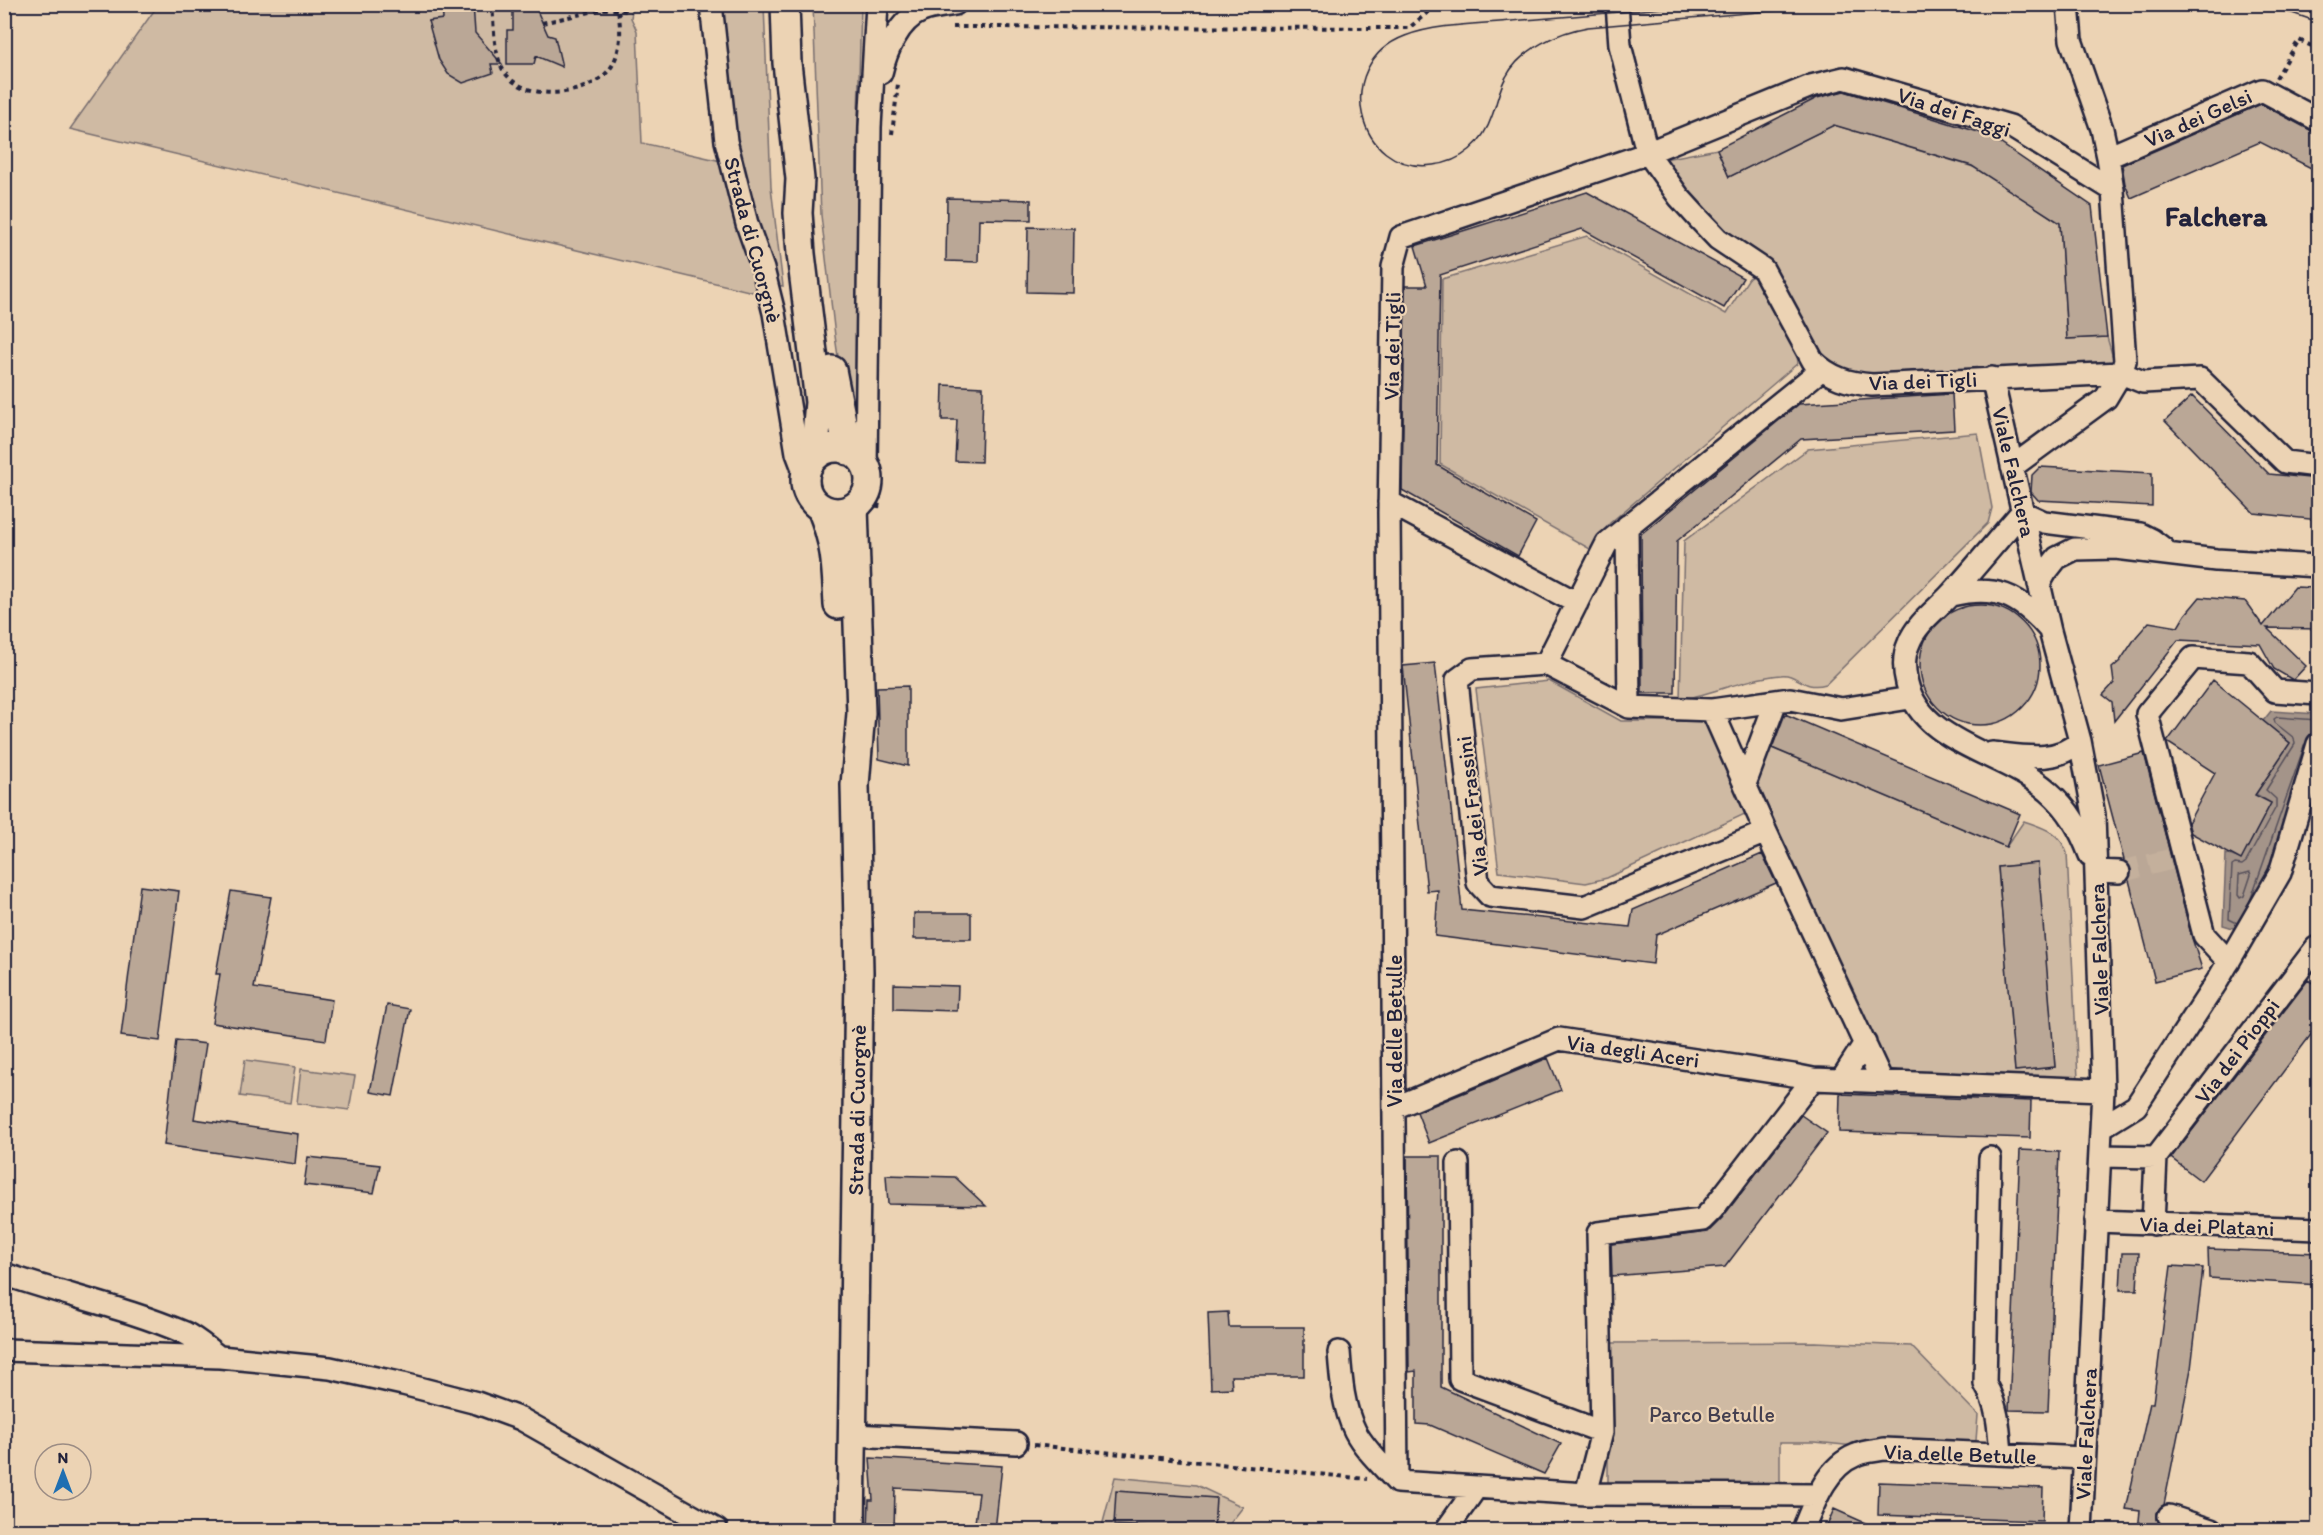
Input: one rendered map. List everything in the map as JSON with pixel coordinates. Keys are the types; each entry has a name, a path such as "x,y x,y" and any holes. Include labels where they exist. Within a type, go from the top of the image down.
{"main road":[{"name":"Strada di Cuorgnè","path":"785,4 787,63 800,179 798,213 801,254 819,402 819,426 810,466"},
{"name":"Strada di Cuorgnè","path":"800,179 812,212 823,317 838,409 857,459"},
{"path":"832,449 857,459 868,480 867,491 854,507 838,512 821,508 813,502 807,493 810,466 832,449"},
{"name":"Strada di Cuorgnè","path":"851,1530 859,983 855,785 861,713 854,507"},
{"name":"Strada di Cuorgnè","path":"821,508 830,527 835,547 844,712 855,785"}],"street":[{"name":"Strada di Cuorgnè","path":"711,4 726,141 747,224 763,269 774,314 797,453 810,466"},
{"path":"857,459 877,4"},
{"path":"870,127 884,62 892,41 909,19 922,10 955,4"},
{"path":"1617,4 1620,45 1647,152 1679,197 1718,239 1763,269 1813,361 1822,369 1607,543 1546,664 1629,707 1712,710 1790,699 1841,709 1910,698"},
{"path":"2012,467 2106,398 2121,373 2125,361 2113,190 2108,157 2102,129 2071,40 2068,4"},
{"name":"Via dei Faggi","path":"1647,152 1667,146 1811,86 1844,78 2010,126 2113,190"},
{"name":"Via dei Gelsi","path":"2108,157 2262,90 2319,120"},
{"name":"Via dei Tigli","path":"1389,502 1393,267 1401,237 1647,152"},
{"name":"Via dei Tigli","path":"1822,369 1838,378 1872,386 1992,378"},
{"path":"1992,378 2121,373 2143,382 2200,379 2285,462 2319,465"},
{"name":"Viale Falchera","path":"1992,378 2050,631 2080,741 2094,815 2103,1090 2081,1530"},
{"path":"1389,502 1577,603"},
{"name":"Via delle Betulle","path":"1389,502 1397,1482"},
{"path":"2119,872 2096,871 2079,828 2067,810 2043,787 2024,774 1948,735 1925,718 1910,698 1903,670 1909,643 1925,620 1951,595 2022,512 2048,523 2140,534 2170,553"},
{"path":"1627,526 1629,707"},
{"path":"2040,584 2057,558 2075,549 2116,548 2216,560 2319,566"},
{"path":"1951,595 1965,591 1990,591 2017,599 2032,609 2050,631"},
{"path":"2229,962 2204,935 2147,714 2193,657 2249,662 2275,691 2319,694"},
{"name":"Via dei Frassini","path":"1546,664 1472,669 1457,680 1478,883 1490,896 1584,907 1766,832"},
{"path":"1745,784 1776,701"},
{"path":"1712,710 1882,1081"},
{"path":"1983,752 2051,756 2070,751 2080,741"},
{"path":"2102,1127 2136,1106 2229,962 2280,873 2319,744"},
{"name":"Via dei Pioppi","path":"2156,1157 2319,947"},
{"name":"Via degli Aceri","path":"1394,1108 1559,1039 1813,1079 2103,1090"},
{"path":"1841,1080 1865,1043"},
{"path":"1586,1494 1602,1432 1598,1233 1702,1220 1813,1079"},
{"path":"2100,1156 2156,1157 2153,1224"},
{"path":"1990,1158 1985,1384 1994,1399 1997,1412 2001,1454"},
{"path":"1458,1163 1460,1379 1602,1432"},
{"name":"Via dei Platani","path":"2096,1221 2319,1230"},
{"path":"4,1274 47,1289 126,1311 177,1330 187,1334 220,1357"},
{"path":"4,1350 220,1357 330,1368 403,1384 521,1419 717,1530"},
{"path":"1339,1352 1342,1390 1354,1430 1366,1448 1397,1482 1586,1494 1818,1495"},
{"path":"853,1435 1016,1443"},
{"name":"Via delle Betulle","path":"1803,1530 1818,1495 1831,1474 1855,1455 1884,1449 2084,1458"},
{"path":"1446,1530 1476,1488"},
{"path":"2169,1516 2211,1530"}],"path":[{"path":"492,4 496,48 503,70 520,85 542,92 568,93 594,85 613,65 622,35 618,10"},
{"path":"952,27 1409,28 1434,7 1455,4"},
{"path":"542,23 603,9 631,11"},
{"path":"2268,93 2299,40 2319,49"},
{"path":"892,139 898,81"},
{"path":"1016,1443 1397,1482"}],"green space":[{"path":"158,5 633,5 631,18 637,31 642,143 721,161 757,293 70,129"},
{"path":"720,5 764,5 771,187 783,286 777,285 768,265 732,127"},
{"path":"813,5 861,5 857,153 857,422 845,405 821,215"},
{"path":"1834,125 1977,168 2060,223 2067,339 2107,337 2116,368 1886,376 1846,375 1829,361 1659,160 1717,149 1729,177"},
{"path":"1587,236 1726,314 1749,278 1753,276 1797,356 1798,363 1610,523 1590,549 1440,464 1442,279"},
{"path":"1978,433 1992,508 1988,523 1826,684 1818,686 1806,684 1787,675 1781,675 1756,679 1680,700 1684,541 1808,449"},
{"path":"1549,681 1621,721 1704,721 1747,813 1607,878 1586,883 1499,872 1476,689"},
{"path":"1767,746 2006,847 2024,821 2056,835 2067,853 2078,1079 1886,1072 1753,781","holes":["2037,863 2055,1067 2015,1071 1998,867"]},
{"path":"245,1060 295,1067 290,1103 240,1096"},
{"path":"301,1069 355,1076 349,1110 297,1103"},
{"name":"Parco Betulle","path":"1815,1342 1911,1346 1978,1415 1975,1453 1884,1449 1815,1442 1780,1442 1780,1484 1608,1485 1608,1343"},
{"path":"1115,1477 1196,1485 1243,1507 1225,1530 1101,1530"}],"water":[{"path":"2271,711 2318,714 2318,725 2246,932 2223,925 2226,854 2241,859 2271,803 2256,794 2290,743 2263,721"}],"building":[{"path":"453,4 473,4 475,33 502,64 491,64 493,73 463,83 448,74 439,60 428,21 443,19 442,6 452,7"},
{"path":"524,4 534,4 548,35 555,37 562,67 536,56 534,64 507,64 507,30 513,30 513,9"},
{"path":"1844,91 1988,135 2092,206 2107,337 2067,339 2060,223 1972,166 1834,125 1729,177 1717,149 1817,98"},
{"path":"2261,104 2319,133 2319,172 2260,142 2131,198 2125,184 2122,165"},
{"path":"1587,192 1743,278 1724,308 1582,229 1440,275 1437,465 1536,522 1518,556 1402,490 1405,286 1427,286 1415,246"},
{"path":"947,198 1031,200 1031,220 979,219 978,262 946,261"},
{"path":"1028,227 1074,228 1073,293 1027,292"},
{"path":"943,385 983,387 981,462 955,461 957,420 942,420"},
{"path":"1952,394 1954,430 1801,439 1677,541 1675,693 1642,693 1641,534 1799,404"},
{"path":"2192,396 2269,474 2319,479 2319,520 2254,513 2165,421"},
{"path":"2040,467 2152,473 2152,506 2038,500 2031,492 2032,475"},
{"path":"2295,587 2319,588 2319,629 2267,628 2306,666 2293,680 2274,669 2260,644 2178,640 2114,721 2112,702 2103,695 2114,683 2112,668 2120,661 2149,622 2178,627 2200,597 2245,601 2263,626"},
{"path":"1980,605 2003,610 2022,623 2035,642 2040,665 2035,688 2022,707 2003,720 1980,725 1957,720 1938,707 1925,688 1920,665 1925,642 1938,623 1957,610"},
{"path":"1435,663 1462,910 1630,927 1633,910 1762,854 1776,883 1656,935 1653,964 1435,936 1438,890 1427,891 1403,666"},
{"path":"2213,680 2290,743 2255,795 2271,803 2241,860 2191,833 2188,823 2215,773 2167,742"},
{"path":"908,686 908,766 879,759 877,687"},
{"path":"1785,714 2020,814 2006,847 1772,748"},
{"path":"2144,753 2202,969 2155,981 2129,880 2132,873 2131,867 2124,860 2099,765"},
{"path":"2038,863 2055,1067 2015,1071 1998,867"},
{"path":"140,886 179,891 160,1041 121,1036"},
{"path":"231,891 271,897 254,988 332,1000 326,1040 212,1023 220,974 216,974"},
{"path":"914,913 971,913 971,939 914,939"},
{"path":"2308,980 2319,987 2319,1024 2201,1181 2171,1158"},
{"path":"894,984 958,986 957,1011 894,1009"},
{"path":"387,1005 410,1009 393,1096 370,1092"},
{"path":"176,1040 206,1044 194,1119 298,1134 295,1164 164,1145"},
{"path":"1548,1058 1561,1090 1429,1143 1417,1112"},
{"path":"1840,1094 2031,1101 2030,1138 1839,1132"},
{"path":"1801,1115 1827,1133 1725,1267 1612,1276 1611,1244 1708,1232 1722,1218"},
{"path":"2020,1150 2059,1152 2048,1411 2009,1410"},
{"path":"1407,1156 1441,1156 1441,1387 1561,1444 1544,1474 1430,1425 1416,1424 1416,1371 1409,1372"},
{"path":"308,1157 380,1165 374,1193 304,1185"},
{"path":"886,1175 955,1177 986,1206 888,1204"},
{"path":"2208,1249 2319,1253 2319,1285 2209,1278"},
{"path":"2122,1253 2139,1253 2137,1290 2120,1290"},
{"path":"2171,1266 2203,1268 2191,1369 2164,1505 2157,1513 2159,1530 2138,1530 2140,1511 2126,1509 2150,1403 2153,1403"},
{"path":"1228,1312 1229,1327 1304,1327 1304,1376 1231,1376 1232,1388 1211,1389 1208,1313"},
{"path":"870,1458 1002,1466 995,1530 974,1530 979,1493 895,1488 894,1530 868,1530 869,1500 873,1500"},
{"path":"1879,1482 2043,1488 2042,1521 1878,1515"},
{"path":"1116,1491 1216,1498 1214,1530 1114,1525"},
{"path":"1834,1509 1881,1530 1825,1530"}],"tunnel":[{"path":"2119,872 2184,856"}],"tram line":[{"path":"1706,4 1458,25 1417,32 1405,36 1382,50 1367,69 1361,92 1362,115 1371,136 1386,153 1407,163 1433,165 1443,163 1470,150 1483,135 1504,82 1521,58 1541,43 1565,33 1588,27 1848,4"},
{"path":"2245,4 2292,13 2318,22"},
{"path":"2308,4 2318,8"}],"district":[{"name":"Falchera","path":"2216,216"}]}
